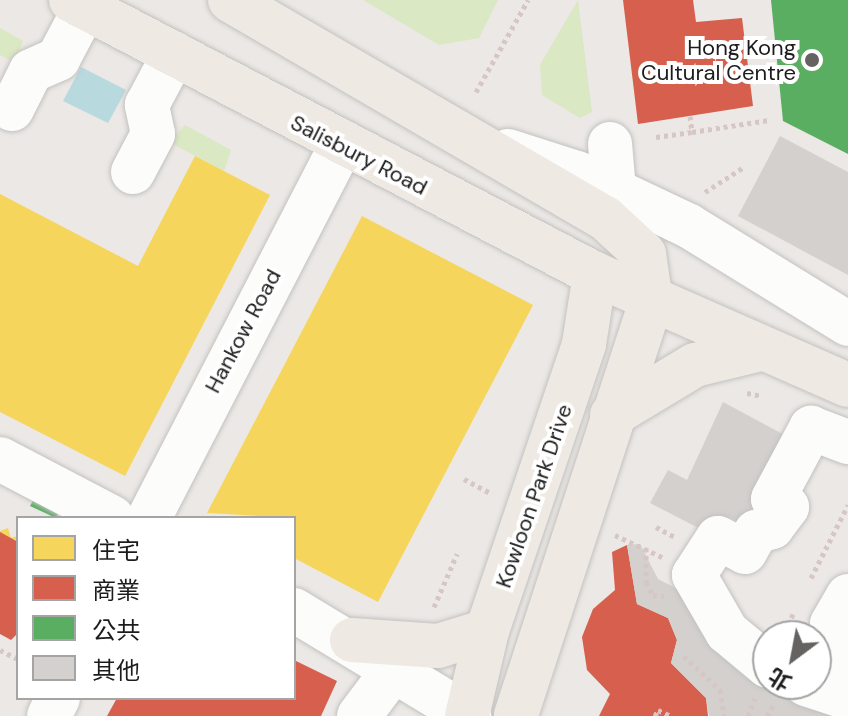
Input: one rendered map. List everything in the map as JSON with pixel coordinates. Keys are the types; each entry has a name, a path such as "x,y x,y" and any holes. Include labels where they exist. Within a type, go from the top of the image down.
{"main road":[{"path":"230,0 631,236 652,276 651,302 516,716"},
{"name":"Salisbury Road","path":"78,4 341,146 651,302 848,385"},
{"name":"Kowloon Park Drive","path":"468,716 487,631 569,395 595,274"},
{"path":"612,415 695,365 760,349"},
{"path":"352,640 438,646 487,631"}],"street":[{"path":"12,109 31,71 58,59 78,4"},
{"path":"133,172 153,134 147,105 174,54"},
{"path":"456,135 614,190 689,226 848,324"},
{"path":"610,144 614,190"},
{"name":"Hankow Road","path":"150,516 341,146"},
{"path":"752,653 727,632 694,575 718,538 745,552 756,532 772,527 787,507 773,499 811,428 848,442"},
{"path":"0,459 109,516"},
{"path":"828,590 832,624 848,655"},
{"path":"296,611 352,640 392,672 468,716"},
{"path":"359,716 392,672"}],"path":[{"path":"476,92 528,0"},
{"path":"690,116 692,132"},
{"path":"656,137 769,120"},
{"path":"699,196 744,167"},
{"path":"747,393 762,396"},
{"path":"464,479 492,494"},
{"path":"828,590 848,505"},
{"path":"423,614 438,604 457,554"},
{"path":"790,620 802,597"},
{"path":"684,656 720,690 724,716"},
{"path":"655,716 658,710 671,716"}],"green space":[{"path":"363,0 498,0 479,38 439,45"},
{"path":"578,0 592,112 580,118 542,95 540,65"},
{"path":"0,28 23,41 15,63 0,55"},
{"path":"185,125 231,150 224,171 169,142"}],"water":[{"path":"81,67 126,90 108,123 63,101"}],"building: 住宅":[{"path":"195,156 270,195 125,476 0,412 0,194 138,266"},
{"path":"362,216 533,305 378,602 296,559 296,516 207,513"},
{"path":"8,528 11,538 16,537 16,622 0,611 0,531"},
{"path":"296,671 302,674 296,687"},
{"path":"166,700 289,700 282,716 167,716 173,703"},
{"path":"127,706 143,708 159,716 123,716"}],"building: 商業":[{"path":"623,0 693,0 696,22 742,18 753,106 638,124"},
{"path":"0,532 16,541 16,635 11,640 0,634"},
{"path":"627,545 637,604 668,618 677,640 671,663 706,698 708,716 599,716 610,694 587,670 582,637 593,609 615,590 612,552"},
{"path":"296,661 337,681 321,716 107,716 116,700 296,700"}],"building: 公共":[{"name":"Hong Kong Cultural Centre","path":"771,0 848,0 848,154 783,121"},
{"path":"36,495 61,508 57,516 52,516 30,506"}],"building: 其他":[{"path":"780,136 848,172 848,275 738,216"},
{"path":"723,402 803,445 758,532 729,517 718,538 650,503 668,470 687,480"},
{"path":"640,544 658,579 689,595 752,666 752,700 827,700 848,716 709,716 706,698 671,663 677,640 668,618 637,604 627,545"}],"place":[{"name":"Hong Kong Cultural Centre","path":"812,60"}]}
